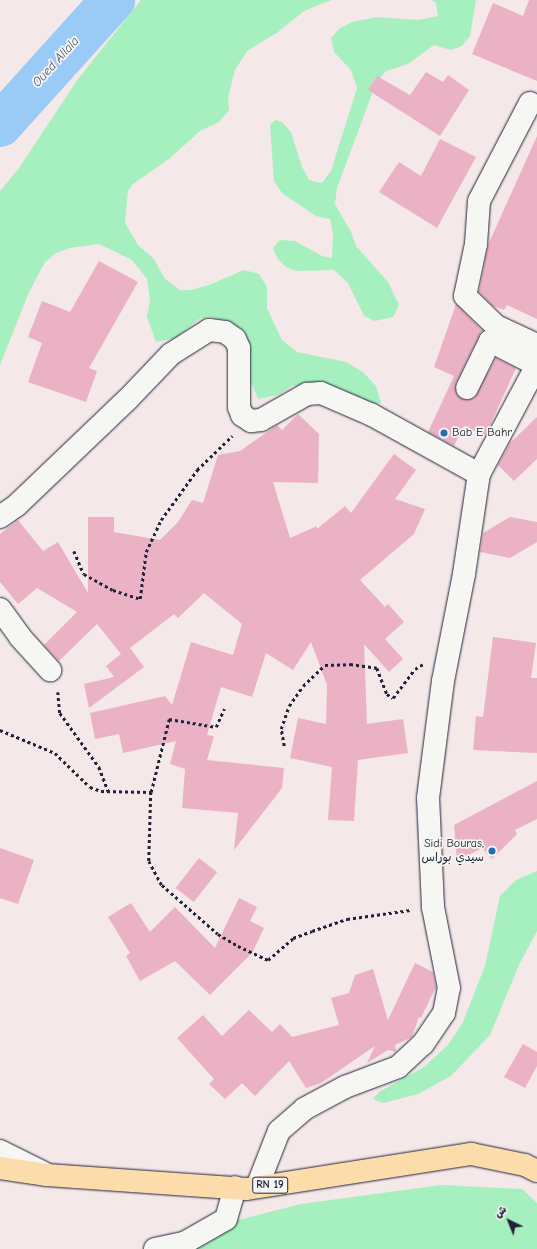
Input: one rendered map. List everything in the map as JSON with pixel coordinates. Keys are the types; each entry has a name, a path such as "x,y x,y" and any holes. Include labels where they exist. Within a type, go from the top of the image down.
{"main road":[{"name":"RN 19","path":"0,1168 47,1175 235,1187 257,1187 471,1154 525,1165 537,1171"}],"street":[{"path":"257,1187 279,1131 304,1109 344,1087 398,1067 423,1044 444,1013 449,988 433,907 428,798 446,661 464,574 479,474 537,365 493,334 465,296 476,244 479,201 530,103"},
{"path":"0,517 33,489 128,399 171,354 204,332 215,329 232,335 239,348 239,406 242,415 251,422 261,420 307,394 321,394 372,415 479,474"},
{"path":"493,334 537,344"},
{"path":"467,388 493,334"},
{"path":"0,609 20,637 50,670"},
{"path":"0,1150 47,1175"},
{"path":"155,1249 184,1243 226,1219 235,1187"}],"path":[{"path":"74,551 84,574 88,577 113,590 140,599 146,552 161,520 197,470 238,430 251,422"},
{"path":"284,746 281,729 289,706 303,686 325,665 350,664 377,668 387,694 393,698 415,669 428,661 446,661"},
{"path":"50,670 57,683 60,713 99,767 108,791"},
{"path":"224,709 216,727 169,719 151,792 149,861 162,885 174,898 218,934 238,946 268,960 293,938 347,920 433,907"},
{"path":"0,730 46,748 55,754 90,787 108,791 151,792"}],"green space":[{"path":"141,0 331,0 304,11 278,32 247,51 235,70 228,97 229,110 219,122 200,131 169,159 133,184 128,191 125,223 138,245 154,259 165,279 180,290 191,290 209,285 244,270 259,274 267,287 267,308 282,340 297,352 346,362 363,372 376,386 381,403 371,405 313,384 292,386 278,395 258,399 250,380 247,337 233,325 212,317 199,319 176,338 156,342 147,317 150,300 147,279 132,260 99,244 70,248 56,253 45,262 29,292 0,365 0,191 19,168 78,79"},
{"path":"432,0 476,0 470,36 462,46 451,50 434,45 408,64 386,71 376,83 337,188 335,204 351,232 356,246 388,282 399,305 393,317 375,321 364,316 348,283 334,270 296,271 286,267 278,259 273,248 280,240 295,241 322,256 332,258 333,234 330,219 316,216 282,193 274,181 270,125 275,120 282,122 291,132 302,167 309,180 322,183 331,171 357,88 351,70 334,52 331,38 339,29 352,22 377,17 418,20 438,16 436,3"},
{"path":"537,871 537,931 519,965 490,1035 451,1076 418,1094 383,1103 373,1099 379,1092 424,1067 448,1045 463,1022 485,966 500,896 516,880"},
{"path":"441,1185 522,1189 537,1203 537,1249 195,1249 211,1227 301,1204"}],"building":[{"path":"529,0 537,0 537,81 472,54 493,3 523,16"},
{"path":"426,72 443,82 448,75 469,90 440,136 368,90 377,76 410,95"},
{"path":"537,136 537,319 507,305 504,310 493,306 479,292 488,245"},
{"path":"440,139 476,157 437,228 379,192 399,162 421,176"},
{"path":"99,261 138,282 89,368 97,371 86,402 28,382 42,343 28,337 42,301 70,312"},
{"path":"456,304 482,330 456,383 457,395 467,400 474,398 496,358 516,368 485,436 464,426 454,446 428,432 454,376 434,367"},
{"path":"298,414 319,434 318,483 273,482 290,538 317,526 317,529 345,506 351,513 394,454 416,470 395,499 425,509 414,534 360,580 385,607 388,604 404,622 385,639 403,659 389,672 364,644 367,724 403,719 408,753 358,760 354,821 328,820 332,767 290,758 298,718 326,724 327,685 311,642 293,670 266,653 252,697 221,687 207,735 214,736 207,760 284,768 282,788 234,850 238,813 182,808 185,769 170,764 176,741 123,753 119,734 95,739 90,713 165,696 172,705 191,642 233,655 242,624 204,593 178,618 174,614 130,648 144,667 89,708 84,684 114,677 106,666 121,654 97,624 59,661 44,645 77,612 37,588 18,604 0,582 0,534 18,520 43,551 58,542 88,593 88,517 114,517 114,532 160,540 178,522 192,500 203,503 218,455 240,451 277,425 282,430"},
{"path":"537,417 537,459 514,481 498,465 510,443"},
{"path":"510,517 537,522 537,542 510,558 480,552 483,533"},
{"path":"493,637 536,643 531,678 537,678 537,753 473,750 476,716 483,717"},
{"path":"537,781 537,819 515,830 517,834 492,859 482,848 457,861 454,825"},
{"path":"0,848 34,860 18,904 0,898"},
{"path":"199,858 217,872 194,902 176,888"},
{"path":"239,898 257,907 250,921 264,928 252,953 210,995 175,961 140,981 126,956 130,953 108,917 131,903 150,932 175,907 215,948"},
{"path":"415,963 433,972 436,987 421,1018 419,1017 412,1037 395,1045 396,1052 388,1050 367,1063 375,1046 321,1083 306,1088 289,1061 255,1096 242,1083 225,1099 209,1084 214,1079 177,1038 203,1015 222,1036 249,1010 272,1032 280,1024 292,1037 339,1025 331,998 349,993 355,975 373,969 388,1020"},
{"path":"523,1044 537,1052 537,1066 525,1088 504,1077"}],"waterway":[{"name":"Oued Allala","path":"0,125 113,0"}],"place":[{"name":"Bab E Bahr","path":"444,433"},
{"name":"Sidi Bouras, سيدي بوراس","path":"492,851"}]}
